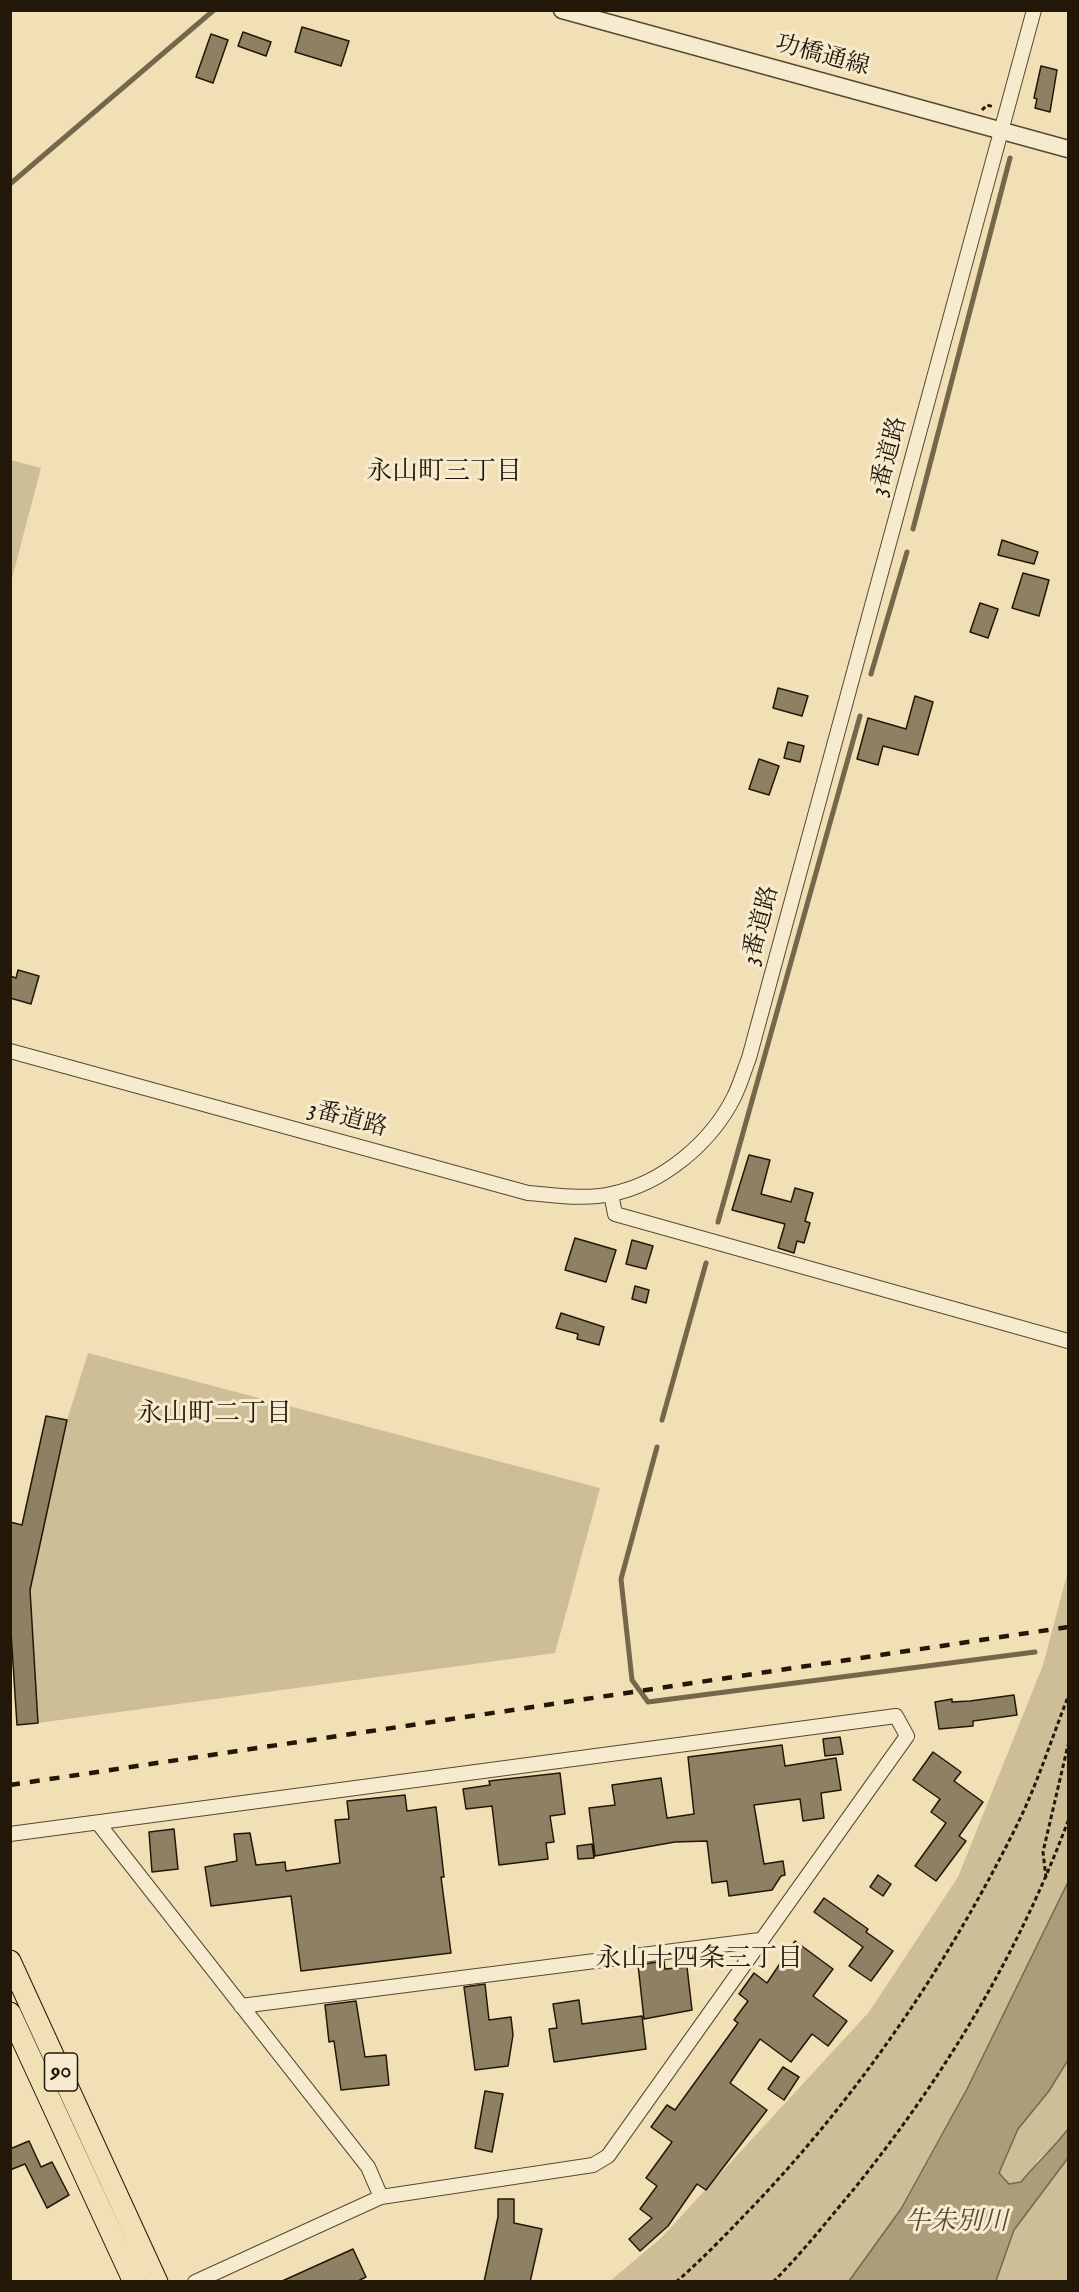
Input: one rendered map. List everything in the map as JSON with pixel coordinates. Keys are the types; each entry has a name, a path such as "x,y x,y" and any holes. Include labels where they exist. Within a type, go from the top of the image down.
{"main road":[{"name":"90","path":"10,1960 101,2186 134,2282"},
{"name":"90","path":"10,2013 101,2186 157,2282"}],"street":[{"name":"功橋通線","path":"562,10 1068,149"},
{"name":"3番道路","path":"10,1051 528,1193 567,1196 611,1194 653,1178 687,1156 714,1130 734,1097 749,1058 1034,10"},
{"path":"611,1194 615,1214 1068,1341"},
{"path":"10,1834 896,1716 908,1736 760,1940 608,2156 593,2165 381,2197 195,2282"},
{"path":"98,1822 368,2167 381,2197"},
{"path":"241,2006 760,1940"}],"path":[{"path":"676,2282 731,2230 795,2162 884,2049 959,1932 1017,1826 1068,1697"},
{"path":"1047,1880 1043,1852 1068,1745"},
{"path":"773,2282 884,2151 974,2020 1047,1880 1068,1821"}],"shaded area":[{"path":"10,460 41,468 11,582"},
{"path":"88,1353 600,1488 555,1653 38,1723 30,1590 67,1420"},
{"path":"1068,1571 1068,1882 967,2089 901,2209 849,2281 609,2282 661,2238 869,2012 958,1877 1043,1665"},
{"path":"1068,2060 1068,2129 1021,2182 1009,2184 999,2173 1018,2129 1049,2091"},
{"path":"1068,2158 1068,2281 996,2282 1014,2230"}],"water":[{"name":"牛朱別川","path":"1068,1882 1068,2060 1049,2091 1018,2129 999,2173 1009,2184 1021,2182 1068,2129 1068,2158 1014,2230 996,2281 849,2281 901,2209 967,2089"}],"building":[{"path":"302,27 349,41 341,66 295,52"},
{"path":"243,32 271,42 266,56 238,46"},
{"path":"211,34 228,40 213,83 196,77"},
{"path":"1041,66 1057,70 1050,112 1035,108 1037,99 1034,98"},
{"path":"1002,540 1038,552 1034,564 998,555"},
{"path":"1023,573 1049,580 1039,616 1012,608"},
{"path":"980,603 998,609 988,638 970,632"},
{"path":"778,688 808,696 802,716 773,708"},
{"path":"915,696 933,702 918,755 883,746 878,765 857,759 868,718 906,729"},
{"path":"788,742 804,746 800,762 784,758"},
{"path":"759,759 779,766 769,795 749,789"},
{"path":"18,970 39,976 31,1004 10,998 10,976 16,978"},
{"path":"749,1155 770,1160 761,1194 791,1202 795,1188 813,1193 805,1221 810,1223 804,1243 797,1241 794,1253 778,1248 785,1224 732,1210"},
{"path":"575,1238 616,1250 606,1282 565,1270"},
{"path":"632,1240 653,1246 646,1269 626,1264"},
{"path":"635,1286 649,1290 646,1303 632,1299"},
{"path":"561,1313 604,1327 599,1345 577,1339 578,1334 556,1328"},
{"path":"46,1416 67,1420 30,1590 38,1723 17,1725 10,1617 10,1522 22,1525"},
{"path":"1014,1695 1017,1715 973,1721 973,1726 939,1729 935,1702 952,1699 952,1702 970,1701"},
{"path":"840,1737 843,1754 825,1756 823,1739"},
{"path":"782,1745 785,1766 836,1758 841,1790 821,1793 824,1818 803,1821 800,1799 754,1805 764,1864 783,1861 785,1875 781,1876 772,1890 729,1896 727,1881 712,1883 707,1841 675,1842 595,1856 589,1808 615,1805 612,1785 661,1778 667,1818 694,1814 688,1757"},
{"path":"933,1752 961,1772 954,1781 983,1802 959,1836 966,1841 936,1881 915,1866 946,1823 931,1812 940,1799 913,1780"},
{"path":"560,1773 565,1814 550,1816 554,1842 546,1843 548,1859 499,1865 492,1806 466,1809 463,1789 490,1785 489,1781"},
{"path":"405,1795 407,1811 436,1807 444,1877 441,1877 451,1953 301,1971 291,1896 211,1906 205,1867 237,1861 234,1834 250,1833 256,1865 285,1862 286,1871 340,1863 335,1820 349,1819 347,1801"},
{"path":"174,1829 178,1869 152,1872 149,1832"},
{"path":"592,1844 594,1858 578,1859 577,1846"},
{"path":"878,1875 891,1884 883,1896 870,1887"},
{"path":"824,1898 868,1929 866,1932 893,1951 871,1981 849,1966 863,1947 814,1912"},
{"path":"795,1941 833,1969 813,1996 847,2021 828,2046 812,2034 791,2062 760,2039 730,2083 767,2110 706,2190 697,2184 668,2226 640,2251 629,2239 652,2218 640,2209 657,2186 646,2178 672,2142 651,2127 667,2105 675,2110 738,2023 734,2020 748,2001 739,1994 754,1973 767,1983"},
{"path":"664,1961 665,1969 687,1967 692,2010 644,2019 638,1965"},
{"path":"485,1984 489,2020 511,2017 513,2035 508,2066 475,2070 464,1987"},
{"path":"579,2000 582,2024 642,2016 646,2049 554,2062 549,2029 557,2028 553,2004"},
{"path":"356,2001 365,2057 386,2055 389,2085 341,2090 334,2041 329,2042 325,2005"},
{"path":"783,2067 799,2077 784,2100 768,2089"},
{"path":"485,2091 503,2094 492,2152 475,2148"},
{"path":"29,2141 41,2167 52,2162 69,2195 47,2208 25,2164 10,2170 10,2149"},
{"path":"498,2199 514,2199 514,2223 542,2229 530,2282 484,2282 498,2217"},
{"path":"353,2249 366,2277 356,2282 280,2282"}],"waterway":[{"path":"10,184 214,10"},
{"path":"913,529 1010,158"},
{"path":"871,674 907,552"},
{"path":"718,1222 860,716"},
{"path":"662,1420 706,1263"},
{"path":"657,1447 621,1579 632,1680 648,1702 1035,1652"}],"railway":[{"path":"10,1785 1068,1627"}],"district":[{"name":"永山町三丁目","path":"444,474"},
{"name":"永山町二丁目","path":"214,1416"},
{"name":"永山十四条三丁目","path":"699,1961"}]}
